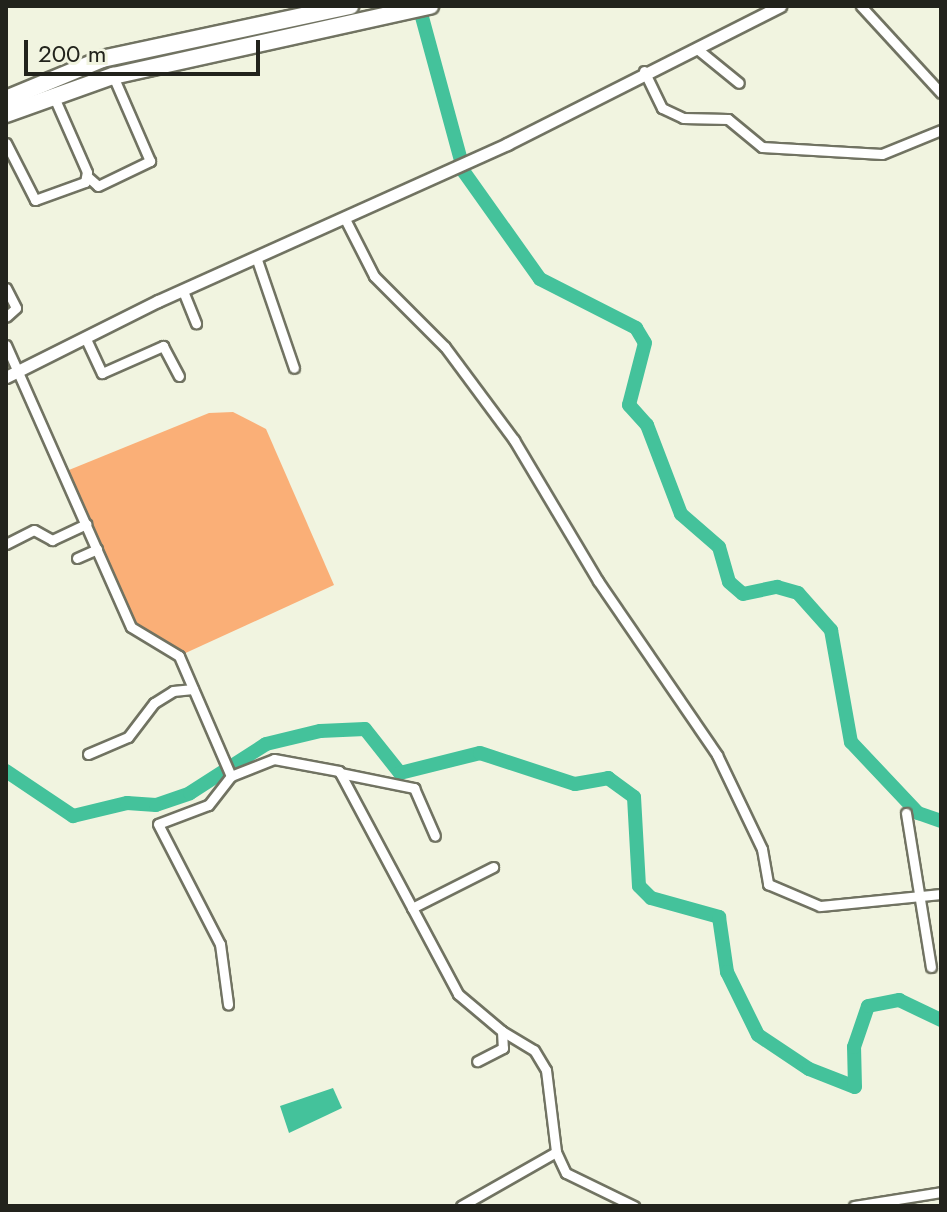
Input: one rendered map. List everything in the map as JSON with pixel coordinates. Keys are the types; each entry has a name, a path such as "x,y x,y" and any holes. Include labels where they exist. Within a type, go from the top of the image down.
{"highway":[{"path":"6,99 102,59 344,6"},
{"path":"6,114 113,76 430,6"}],"street":[{"path":"6,377 183,291 462,164 780,6"},
{"path":"861,6 941,93"},
{"path":"696,48 739,83"},
{"path":"644,71 662,108 683,118 728,119 762,147 882,154 941,130"},
{"path":"53,95 88,177 98,186 150,161 113,76"},
{"path":"6,143 35,200 88,177"},
{"path":"344,217 374,276 445,347 514,440 598,581 717,755 762,849 768,884 820,906 917,900 941,894"},
{"path":"256,257 294,368"},
{"path":"6,288 16,308 6,317"},
{"path":"183,291 196,323"},
{"path":"85,337 102,373 163,346 179,376"},
{"path":"6,345 20,369 131,627 179,656 230,776"},
{"path":"6,544 34,530 52,540 86,524"},
{"path":"77,558 97,549"},
{"path":"88,754 128,737 154,703 173,691 193,689"},
{"path":"228,1004 220,944 158,824 208,805 230,776 274,759 414,788 435,836"},
{"path":"340,773 458,994 502,1031 534,1050 546,1070 556,1152 566,1173 634,1206"},
{"path":"906,813 917,900 931,967"},
{"path":"412,908 493,867"},
{"path":"477,1061 503,1048 502,1031"},
{"path":"461,1206 556,1152"},
{"path":"854,1206 941,1192"}],"shaded area":[{"path":"233,412 266,429 334,585 179,656 131,627 64,472 209,413"},
{"path":"333,1088 342,1108 289,1133 280,1106"}],"waterway":[{"path":"419,6 464,172 540,279 636,328 645,343 629,405 647,425 681,514 719,547 729,582 743,594 777,587 798,593 831,630 851,742 918,813 941,821"},
{"path":"6,771 73,816 127,803 156,805 190,793 266,744 320,731 365,729 400,773 480,753 575,784 608,778 634,797 639,886 651,898 719,917 727,972 758,1035 809,1069 855,1087 854,1047 868,1006 899,1000 941,1020"}]}
